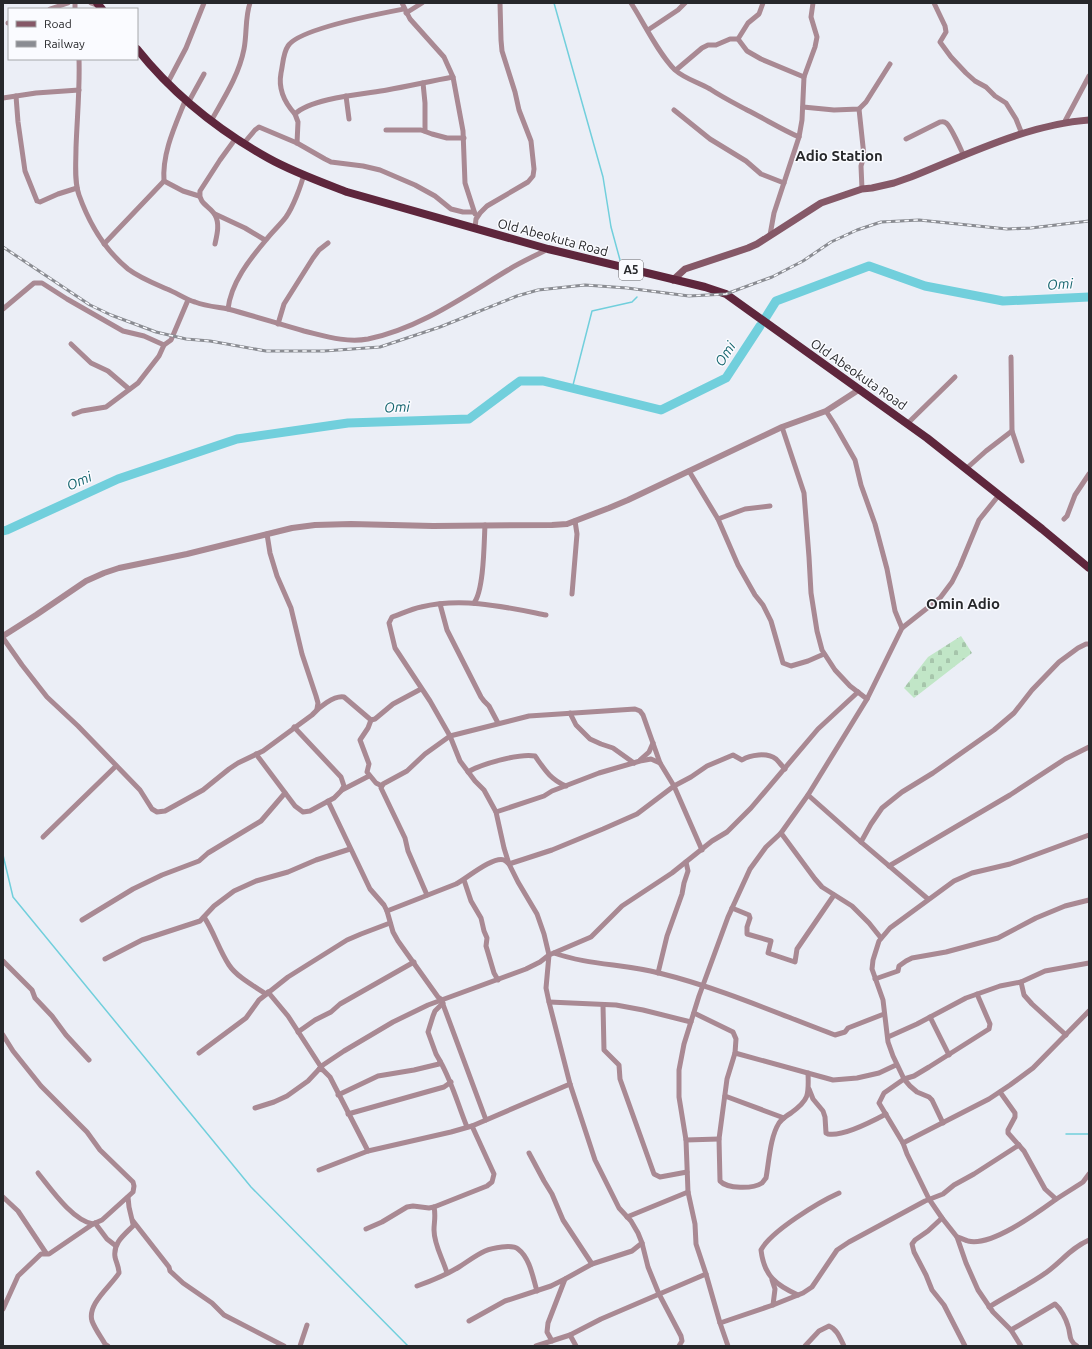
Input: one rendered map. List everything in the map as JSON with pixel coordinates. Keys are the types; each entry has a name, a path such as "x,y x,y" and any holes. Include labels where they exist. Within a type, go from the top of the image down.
{"highway":[{"name":"Old Abeokuta Road","path":"138,50 167,84 187,102 240,141 269,159 347,192 548,249 705,287 726,294 908,423 967,468 1089,568"}],"main road":[{"path":"673,280 685,269 748,248 821,203 862,189 894,182 1022,134 1064,123 1089,120"}],"street":[{"path":"53,8 68,3"},
{"path":"167,84 186,48 204,3"},
{"path":"211,121 234,81 244,49 250,3"},
{"path":"402,3 405,11 417,28 444,57 454,77 464,138 465,183 476,219 475,228"},
{"path":"297,143 298,122 295,114 288,106 279,81 283,60 288,45 295,40 319,29 368,17 405,11 422,3"},
{"path":"476,219 487,206 528,182 533,176 534,169 531,141 519,110 502,51 500,3"},
{"path":"631,3 665,58 676,70 685,77 748,110 778,128 799,137"},
{"path":"648,30 678,10 685,3"},
{"path":"738,39 748,23 759,14 763,3"},
{"path":"770,235 774,213 799,137 803,107 804,77 817,37 811,17 812,3"},
{"path":"934,3 945,26 946,32 940,42 951,57 966,73 1006,103 1016,119 1022,134"},
{"path":"676,70 702,48 708,45 716,45 725,40 738,39"},
{"path":"738,39 747,51 761,60 804,77"},
{"path":"79,60 76,158 77,188 94,228 114,256 138,276 151,283 168,289 188,300 228,309 326,337 350,341 366,339 390,333 427,318 508,270 548,249"},
{"path":"803,107 834,110 858,109 866,102 890,64"},
{"path":"104,244 164,181 163,169 166,152 176,124 204,74"},
{"path":"1064,123 1089,76"},
{"path":"295,114 305,107 335,98 454,77"},
{"path":"422,83 425,103 425,131"},
{"path":"3,98 36,93 79,90"},
{"path":"16,96 24,170 37,201 40,202 77,188"},
{"path":"346,96 349,119"},
{"path":"858,109 864,156 862,163 862,189"},
{"path":"674,110 710,139 746,161 761,174 784,183"},
{"path":"906,139 940,122 944,122 947,123 951,129 964,156"},
{"path":"199,196 202,188 220,160 240,141 259,127 297,143 331,162 363,166 380,170 401,178 435,196 451,209 463,212 474,212"},
{"path":"386,130 425,131 447,138 464,138"},
{"path":"228,309 232,291 244,269 265,240 286,216 302,184 304,174"},
{"path":"164,181 183,191 199,196 203,203 215,214 245,228 265,240"},
{"path":"214,244 218,224 215,214"},
{"path":"278,324 284,304 313,258 319,250 328,243"},
{"path":"3,309 34,283 42,283 123,331 144,336 164,345"},
{"path":"74,414 82,411 106,407 138,384 164,345 171,340 188,300"},
{"path":"71,344 91,363 108,371 129,389"},
{"path":"1011,357 1012,431 1022,461"},
{"path":"908,423 955,377"},
{"path":"371,720 349,700 341,696 337,697 317,710 263,751 229,769 203,790 165,811 157,812 152,809 140,790 78,726 47,697 22,665 3,637 86,581 104,573 267,534 315,525 567,524 615,506 782,426 826,411 860,389"},
{"path":"826,411 836,425 855,460 861,485 872,514 887,569 895,611 902,628"},
{"path":"782,426 804,493 811,593 817,631 824,654 834,670 850,686 867,699"},
{"path":"967,468 1012,431"},
{"path":"689,470 718,519 738,566 754,595 763,605 771,621 783,663 791,666 824,654"},
{"path":"1064,519 1089,474"},
{"path":"728,1346 696,1244 695,1224 688,1192 686,1140 679,1097 679,1070 684,1044 691,1022 732,908 750,868 766,847 781,833 808,794 867,699 902,628 930,607 944,593 960,566 979,520 988,506 999,495"},
{"path":"718,519 746,509 770,506"},
{"path":"572,594 577,534 575,521"},
{"path":"474,603 478,594 483,562 485,525"},
{"path":"267,534 270,553 277,576 291,608 302,654 318,703 317,710"},
{"path":"546,615 488,604 461,602 420,607 392,617 389,623 395,648 450,736 460,761 488,795 496,812 509,864 536,914 552,954 546,988 570,1084 595,1160 619,1208 638,1232 648,1267 659,1294 681,1336 682,1341 679,1346"},
{"path":"440,604 447,630 481,697 489,706 498,724"},
{"path":"861,842 882,808 902,792 994,730 1014,713 1032,690 1059,662 1078,648 1089,644"},
{"path":"382,786 376,783 369,776 367,770 369,764 360,740 368,728 371,720 393,704 421,689"},
{"path":"255,1108 287,1096 308,1081 320,1068 344,1051 393,1022 428,1005 526,969 552,954 591,937 622,906 672,874 712,841 727,832 737,823 818,729 858,692"},
{"path":"382,786 407,771 425,754 450,736 530,716 635,709 640,711 643,715 660,763 674,786 702,850"},
{"path":"570,713 576,724 590,738 613,748 637,762"},
{"path":"294,728 341,777 344,786 342,790"},
{"path":"637,762 649,752 653,743"},
{"path":"889,866 1010,795 1065,759 1089,747"},
{"path":"256,754 295,806 304,812 310,811 334,798 342,790 369,776"},
{"path":"468,772 475,768 502,760 527,755 535,756 544,771 566,786"},
{"path":"509,864 552,850 637,814 674,786 707,766 733,755 742,760 749,756 766,755 775,758 785,769"},
{"path":"496,812 544,796 599,773 652,759 660,763"},
{"path":"43,837 116,766"},
{"path":"382,786 382,791 405,838 408,851 427,895"},
{"path":"82,920 133,889 162,875 199,861 208,853 261,821 285,793"},
{"path":"808,794 861,842 928,899"},
{"path":"328,801 370,889 384,905 393,932 398,941 442,1001 486,1120"},
{"path":"781,833 822,888 852,906 870,923 881,938"},
{"path":"943,1123 936,1106 929,1097 917,1092 910,1086 896,1065 888,1042 882,1000 872,969 873,960 879,941 890,928 928,899 954,882 972,873 1010,864 1089,835"},
{"path":"105,959 142,940 200,921 214,906 239,888 350,849"},
{"path":"387,911 464,880 482,867 494,861 505,860 509,864"},
{"path":"658,973 667,936 682,894 688,871 686,862"},
{"path":"464,880 471,902 481,918 487,938 486,946 494,973 498,980"},
{"path":"732,908 749,915 750,918 747,934 771,941 768,953 795,962 797,949 834,895"},
{"path":"875,979 898,970 899,966 912,958 946,952 998,938 1036,918 1065,906 1089,900"},
{"path":"204,918 214,933 229,966 267,993 288,1016 320,1068 330,1077 368,1151"},
{"path":"199,1053 246,1018 267,993 288,977 347,940 390,923"},
{"path":"552,954 583,961 658,973 736,996 835,1035 845,1032 848,1028 884,1014"},
{"path":"3,961 32,990 35,998 52,1016 66,1035 90,1060"},
{"path":"298,1032 315,1020 331,1012 340,1004 414,962"},
{"path":"888,1037 966,998 1000,986 1022,982 1045,971 1089,963"},
{"path":"1022,982 1024,995 1066,1035"},
{"path":"977,994 991,1027 914,1076 904,1079 884,1093 879,1103 903,1143 930,1199 942,1218 957,1237 966,1263 978,1290 993,1312 1011,1330 1021,1346"},
{"path":"366,1229 382,1222 407,1207 434,1207 487,1186 494,1179 493,1169 457,1103 451,1082 436,1054 428,1032 432,1016 442,1001"},
{"path":"549,1002 616,1005 691,1022"},
{"path":"603,1005 604,1050 619,1065 620,1079 654,1174 660,1177 687,1172"},
{"path":"903,1143 1000,1092 1033,1068 1089,1011"},
{"path":"694,1013 734,1033 736,1039 735,1053 727,1079 719,1139 720,1181 722,1183 744,1188 762,1183 766,1178 774,1136 779,1124 784,1118 801,1106 806,1100 809,1089"},
{"path":"930,1017 949,1055"},
{"path":"3,1035 41,1086 87,1132 100,1150 133,1182 134,1189 128,1197 102,1220 48,1254 41,1254 18,1276 3,1309"},
{"path":"735,1053 833,1080 857,1078 879,1073 896,1065"},
{"path":"338,1095 378,1076 435,1065 439,1064 440,1061"},
{"path":"808,1074 809,1089 813,1099 823,1111 826,1132 828,1134 838,1134 853,1129 886,1114"},
{"path":"348,1114 393,1100 406,1098 444,1087 451,1082"},
{"path":"319,1170 368,1151 470,1127 570,1084"},
{"path":"1000,1092 1015,1113 1015,1117 1008,1130 1008,1133 1024,1151 1045,1189 1056,1199"},
{"path":"725,1096 784,1118"},
{"path":"686,1140 719,1139"},
{"path":"720,1323 803,1293 812,1287 837,1250 930,1199 943,1194 954,1185 1019,1145"},
{"path":"530,1153 552,1194 563,1220 592,1264"},
{"path":"38,1173 70,1210 88,1223 94,1224 116,1246"},
{"path":"957,1237 969,1241 982,1240 1019,1225 1083,1182 1089,1174"},
{"path":"627,1217 688,1192"},
{"path":"798,1295 785,1289 772,1279 767,1272 761,1250 765,1243 791,1222 839,1192"},
{"path":"3,1197 18,1211 46,1253"},
{"path":"128,1197 133,1221 169,1267 170,1271 183,1283 212,1303 224,1315 284,1346"},
{"path":"434,1207 436,1216 434,1230 436,1242 447,1273"},
{"path":"942,1218 912,1244 914,1252 932,1290 944,1305 965,1346"},
{"path":"108,1346 105,1344 92,1322 91,1312 93,1306 103,1292 119,1273 115,1257 116,1246 119,1240 133,1226 133,1221"},
{"path":"989,1307 1047,1272 1071,1250 1089,1240"},
{"path":"469,1321 505,1301 537,1291 565,1279 592,1264 632,1250 642,1243"},
{"path":"417,1286 430,1282 486,1251 509,1246 518,1249 528,1262 537,1291"},
{"path":"536,1346 570,1335 601,1319 706,1274"},
{"path":"552,1341 547,1332 548,1323 565,1279"},
{"path":"772,1279 775,1289 773,1305"},
{"path":"1011,1330 1055,1304 1060,1309 1067,1323 1072,1343 1077,1346"},
{"path":"300,1346 307,1325"},
{"path":"805,1346 820,1331 828,1326 832,1327 838,1334 844,1346"},
{"path":"570,1335 576,1346"}],"green space":[{"path":"961,636 972,653 914,698 904,688 928,657"}],"waterway":[{"path":"554,3 603,177 611,227 620,260"},
{"name":"Omi","path":"766,317 776,301 869,266 925,286 1003,301 1089,297"},
{"path":"572,389 592,311 632,302 637,297"},
{"name":"Omi","path":"3,531 118,479 237,439 348,423 469,419 520,381 543,381 661,410 726,378 760,326"},
{"path":"3,855 13,897 251,1187 408,1346"},
{"path":"1066,1134 1089,1134"}],"railway":[{"path":"3,247 90,305 111,315 156,332 186,339 210,341 266,351 324,351 380,347 440,327 517,296 538,290 585,285 627,288 689,296 726,294 772,277 803,261 831,242 857,230 881,222 919,220 1007,229 1031,228 1089,221"}],"district":[{"name":"Adio Station","path":"839,156"},
{"name":"Omin Adio","path":"963,604"}]}
